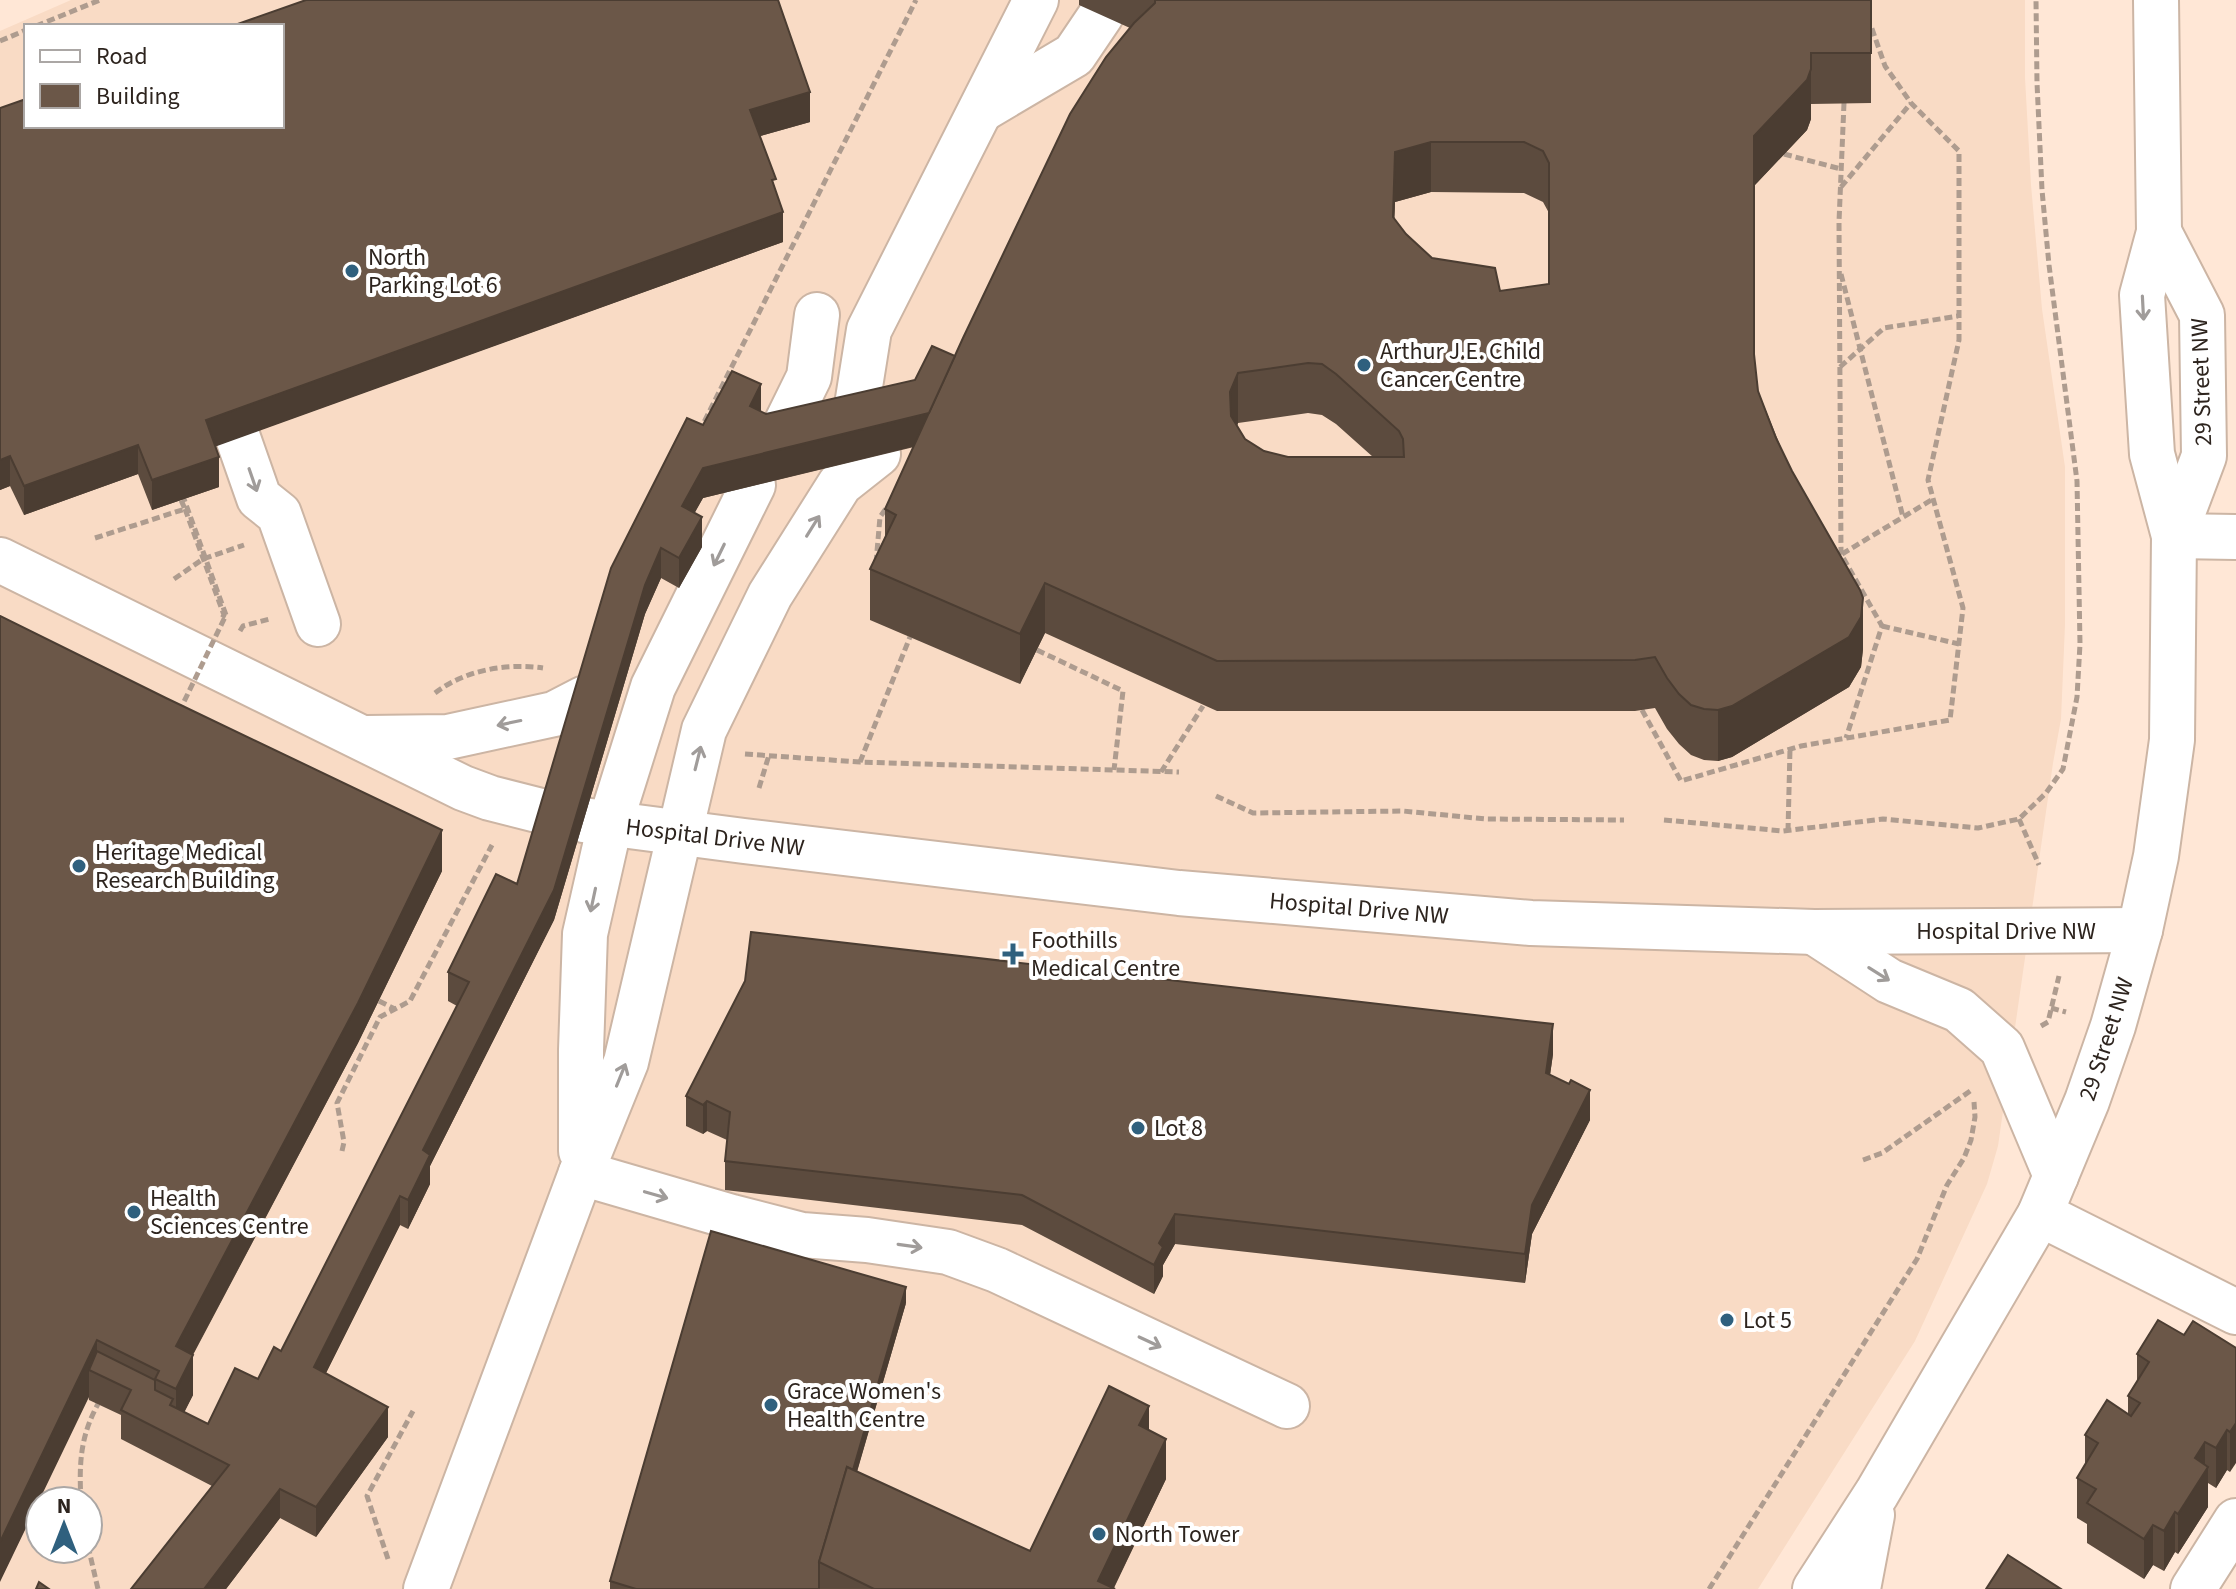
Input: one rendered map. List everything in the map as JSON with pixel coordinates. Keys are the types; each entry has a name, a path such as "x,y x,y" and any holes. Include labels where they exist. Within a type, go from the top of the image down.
{"street":[{"path":"408,1579 626,1062 704,730 770,595 854,456 869,330 1036,0"},
{"name":"29 Street NW","path":"1815,1589 1877,1493 2048,1195 2087,1101 2110,1035 2140,930 2156,856 2172,740 2174,536 2152,454 2142,295 2159,232 2156,0"},
{"path":"981,110 1074,55 1112,20"},
{"name":"29 Street NW","path":"2159,232 2202,315 2204,456 2174,536"},
{"path":"777,442 809,377 817,315"},
{"path":"809,377 869,330"},
{"path":"238,438 259,498 279,514 318,624"},
{"path":"581,1173 585,934 581,819 653,687 753,485"},
{"path":"2174,536 2236,537"},
{"name":"Hospital Drive NW","path":"0,560 463,788 490,798 581,819 1179,893 1531,923 1814,932 2140,930"},
{"path":"626,678 669,654"},
{"path":"361,738 448,737 554,714 583,699"},
{"path":"1814,932 1889,981 1959,1010 2002,1048 2048,1195 2236,1312"},
{"path":"581,1173 802,1235 867,1240 948,1252 997,1270 1287,1406"},
{"name":"29 Street NW","path":"1858,1589 1877,1493"},
{"path":"2193,1589 2236,1521"}],"path":[{"path":"41,24 100,0"},
{"path":"698,435 916,0"},
{"path":"1664,820 1788,831 1883,819 1978,828 2019,819 2046,793 2063,769 2077,697 2080,644 2077,481 2042,190 2036,0"},
{"path":"1642,710 1681,781 1790,749 1950,720 1963,608 1928,480 1959,340 1959,151 1911,103 1885,66 1871,26"},
{"path":"0,41 24,31"},
{"path":"1844,103 1839,265 1841,554 1882,626 1959,644"},
{"path":"1840,188 1911,103"},
{"path":"1784,154 1841,169"},
{"path":"1839,265 1903,517"},
{"path":"1840,368 1884,328 1958,316"},
{"path":"178,711 173,722 226,615 183,499 224,615 213,636"},
{"path":"1841,554 1933,499"},
{"path":"875,568 880,517 887,505"},
{"path":"95,538 185,509"},
{"path":"174,579 203,559 247,544"},
{"path":"237,639 243,626 274,618"},
{"path":"1846,738 1882,626"},
{"path":"860,762 910,637"},
{"path":"1037,650 1123,691 1114,770"},
{"path":"433,694 469,675 497,668 526,666 550,669"},
{"path":"1161,772 1203,706"},
{"path":"1788,831 1790,749"},
{"path":"736,753 860,762 1179,772"},
{"path":"759,788 769,755"},
{"path":"1216,796 1253,813 1403,811 1486,819 1624,820"},
{"path":"2019,819 2039,865"},
{"path":"342,1151 344,1142 337,1103 380,1017 410,1001 493,844"},
{"path":"2048,1022 2059,976"},
{"path":"379,1001 395,1009"},
{"path":"2051,1008 2066,1012"},
{"path":"358,1043 365,1047"},
{"path":"1709,1589 1917,1259 1947,1185 1971,1140 1975,1117 1975,1078"},
{"path":"1863,1160 1882,1153 1973,1089"},
{"path":"80,1485 84,1436 98,1404"},
{"path":"408,1579 367,1496 413,1411"},
{"path":"92,1565 98,1589"}],"shaded area":[{"name":"Foothills Medical Centre","path":"71,0 2025,0 2025,78 2031,185 2042,309 2065,467 2065,625 2061,719 1998,1146 1987,1184 1915,1341 1758,1589 0,1589 0,31"}],"building":[{"name":"North Parking Lot 6","path":"306,0 778,0 810,92 750,110 776,179 772,180 783,212 206,420 219,457 152,480 138,445 24,486 10,456 0,460 0,108 24,100 24,128 284,128 284,24 238,24"},
{"name":"Arthur J.E. Child Cancer Centre","path":"1155,0 1871,0 1871,53 1811,53 1807,80 1754,136 1754,354 1758,391 1792,471 1863,598 1861,617 1849,637 1732,706 1718,710 1691,705 1667,678 1655,657 1635,660 1217,661 1045,583 1020,634 870,569 896,515 885,509 1070,114 1106,57","holes":["1431,142 1524,142 1543,151 1549,163 1549,284 1500,291 1495,268 1432,258 1406,234 1393,217 1395,152","1308,363 1322,364 1336,374 1399,431 1403,439 1404,457 1288,457 1264,451 1245,439 1231,416 1230,392 1238,373"]},
{"path":"932,346 955,356 929,413 703,468 682,506 702,517 679,558 661,548 645,585 554,890 423,1150 430,1155 408,1200 400,1196 314,1367 388,1407 316,1507 280,1489 204,1589 131,1589 229,1465 121,1410 131,1390 89,1370 97,1351 155,1380 155,1390 173,1399 170,1405 208,1424 235,1368 258,1379 274,1347 281,1351 469,982 448,972 496,874 517,884 611,568 687,418 703,425 732,371 761,384 750,406 766,414 915,380"},
{"name":"Health Sciences Centre","path":"0,616 442,830 358,1003 176,1346 193,1355 176,1389 155,1379 159,1371 97,1340 27,1485 24,1485 24,1492 0,1542"},
{"name":"Lot 8","path":"751,932 1553,1024 1546,1073 1569,1084 1571,1080 1590,1090 1532,1205 1525,1254 1175,1214 1159,1243 1163,1247 1154,1265 1022,1195 725,1161 730,1112 707,1101 703,1105 686,1096 745,981"},
{"name":"Grace Women's Health Centre","path":"711,1231 906,1287 853,1470 847,1467 819,1562 819,1589 636,1589 610,1581"},
{"path":"2158,1320 2184,1335 2193,1321 2236,1348 2236,1423 2230,1432 2227,1430 2216,1448 2205,1442 2195,1458 2208,1467 2164,1531 2153,1525 2144,1539 2087,1503 2096,1489 2077,1478 2098,1443 2085,1435 2107,1400 2131,1416 2140,1403 2128,1396 2149,1362 2137,1354"},
{"path":"1109,1386 1149,1406 1139,1425 1166,1439 1098,1581 1115,1589 874,1589 819,1562 847,1467 1030,1551"},
{"path":"2008,1555 2061,1589 1986,1589"},
{"path":"39,1582 49,1589 36,1589"}],"place":[{"name":"North Parking Lot 6","path":"352,271"},
{"name":"Arthur J.E. Child Cancer Centre","path":"1364,365"},
{"name":"Heritage Medical Research Building","path":"79,866"},
{"name":"Foothills Medical Centre","path":"1013,954"},
{"name":"Lot 8","path":"1138,1128"},
{"name":"Health Sciences Centre","path":"134,1212"},
{"name":"Lot 5","path":"1727,1320"},
{"name":"Grace Women's Health Centre","path":"771,1405"},
{"name":"North Tower","path":"1099,1534"}]}
